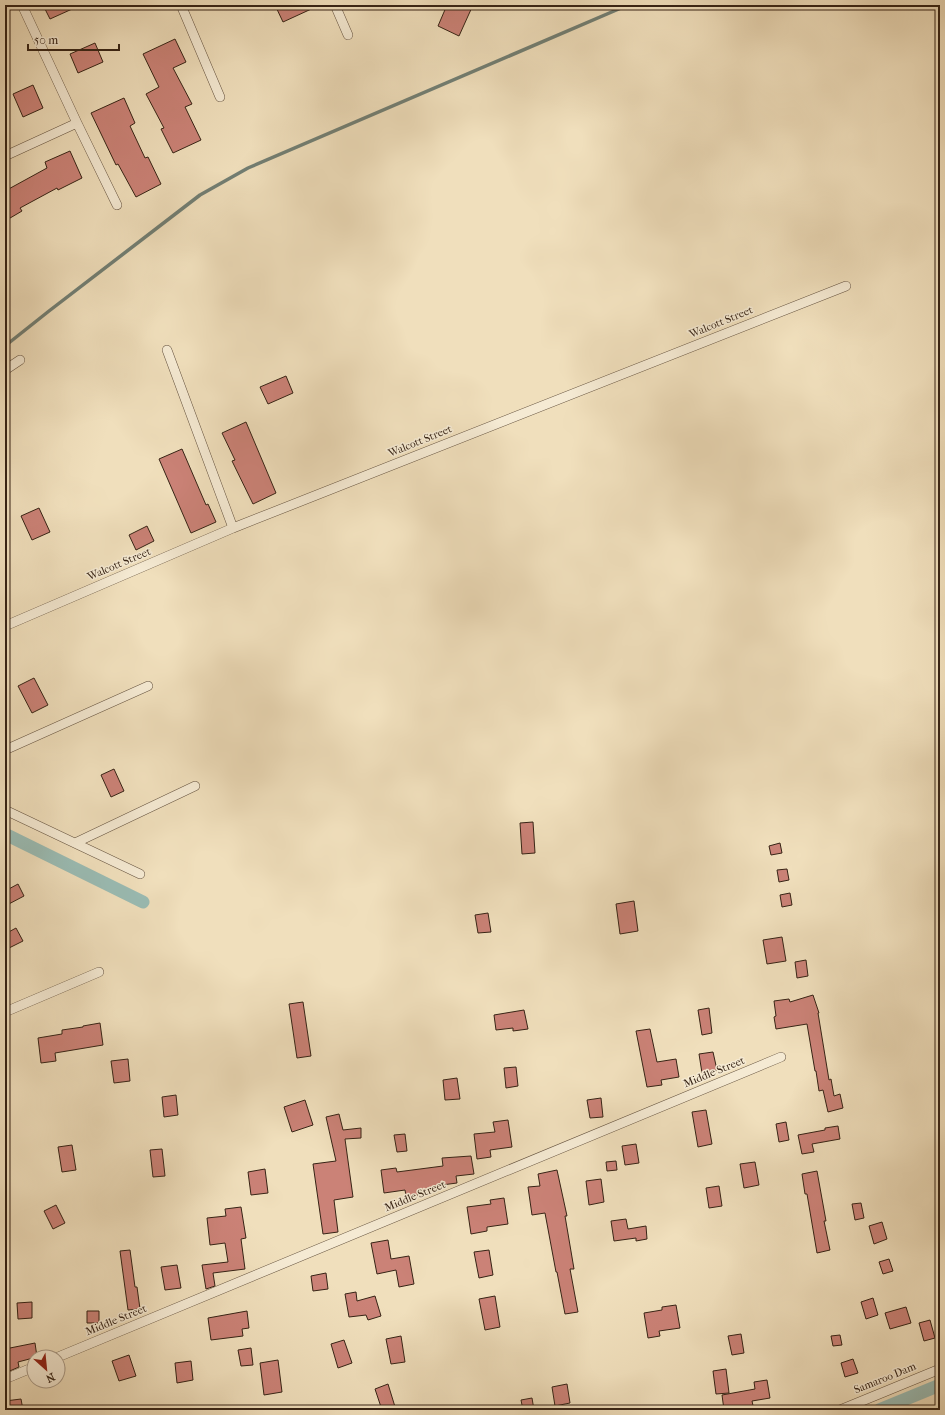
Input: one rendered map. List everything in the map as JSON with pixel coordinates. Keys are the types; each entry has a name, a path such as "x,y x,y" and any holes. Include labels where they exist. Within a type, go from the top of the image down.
{"street":[{"path":"22,5 117,206"},
{"path":"181,5 220,97"},
{"path":"335,5 348,35"},
{"path":"5,156 77,123"},
{"name":"Walcott Street","path":"5,626 233,528 846,286"},
{"path":"167,350 233,528"},
{"path":"5,370 20,360"},
{"path":"5,750 148,686"},
{"path":"75,843 195,786"},
{"path":"5,810 140,874"},
{"path":"5,1012 99,972"},
{"name":"Middle Street","path":"66,1354 782,1057"},
{"name":"Samaroo Dam","path":"840,1410 940,1368"},
{"path":"5,1379 26,1370"}],"building":[{"path":"43,5 81,5 50,19"},
{"path":"275,5 320,5 283,22"},
{"path":"447,5 473,5 459,36 438,26"},
{"path":"175,39 186,62 173,68 192,104 185,107 201,140 173,153 161,129 164,128 146,94 159,87 143,54"},
{"path":"95,43 103,62 78,73 70,54"},
{"path":"33,85 43,108 23,117 13,94"},
{"path":"124,98 135,123 130,126 145,158 148,157 161,184 136,197 118,164 116,165 91,113"},
{"path":"70,151 82,178 58,190 57,188 20,208 22,211 5,221 5,191 47,168 45,162"},
{"path":"286,376 293,393 268,404 260,387"},
{"path":"246,422 276,493 253,504 232,461 235,460 222,433"},
{"path":"182,449 206,505 208,504 216,522 191,533 159,459"},
{"path":"39,508 50,532 32,540 21,516"},
{"path":"147,526 154,541 136,550 129,535"},
{"path":"34,678 48,705 32,713 18,686"},
{"path":"114,769 124,791 111,797 101,775"},
{"path":"533,822 535,853 522,854 520,823"},
{"path":"780,843 782,853 771,855 769,846"},
{"path":"787,869 789,880 779,882 777,870"},
{"path":"18,884 24,896 5,906 5,891"},
{"path":"790,893 792,905 782,907 780,895"},
{"path":"634,901 638,931 620,934 616,904"},
{"path":"488,913 491,932 478,933 475,915"},
{"path":"16,928 23,941 5,950 5,934"},
{"path":"782,937 786,961 767,964 763,940"},
{"path":"806,960 808,976 797,978 795,962"},
{"path":"813,995 819,1013 829,1080 831,1079 834,1096 840,1094 843,1108 828,1112 823,1090 819,1091 807,1024 776,1029 774,1017 776,1016 774,1001 789,999 790,1002"},
{"path":"303,1002 311,1056 297,1058 289,1004"},
{"path":"709,1008 712,1033 702,1035 698,1010"},
{"path":"524,1010 528,1029 513,1031 513,1028 496,1030 494,1015"},
{"path":"100,1023 103,1045 55,1053 56,1061 41,1063 38,1038 62,1034 62,1030"},
{"path":"650,1029 657,1062 676,1059 679,1077 661,1080 662,1085 647,1087 636,1031"},
{"path":"713,1052 717,1070 702,1073 699,1054"},
{"path":"128,1059 130,1081 114,1083 111,1061"},
{"path":"516,1067 518,1086 506,1088 504,1068"},
{"path":"457,1078 460,1099 445,1100 443,1080"},
{"path":"176,1095 178,1115 164,1117 162,1097"},
{"path":"601,1098 603,1117 590,1118 587,1100"},
{"path":"305,1100 313,1125 292,1132 284,1107"},
{"path":"706,1110 712,1144 698,1147 692,1112"},
{"path":"339,1114 343,1130 361,1128 361,1138 345,1139 353,1197 334,1200 338,1232 323,1234 313,1164 336,1161 326,1117"},
{"path":"508,1120 512,1147 490,1150 491,1157 477,1159 474,1134 495,1132 493,1122"},
{"path":"786,1122 789,1140 779,1142 776,1124"},
{"path":"838,1126 840,1139 812,1144 814,1152 802,1154 798,1135"},
{"path":"405,1134 407,1151 397,1152 394,1135"},
{"path":"636,1144 639,1163 625,1165 622,1146"},
{"path":"72,1145 76,1170 62,1172 58,1147"},
{"path":"162,1149 165,1176 153,1177 150,1150"},
{"path":"471,1156 474,1174 456,1176 457,1183 434,1186 434,1190 418,1192 418,1195 406,1196 405,1190 384,1193 381,1170 396,1168 397,1172 443,1166 442,1158"},
{"path":"616,1161 617,1170 607,1171 606,1162"},
{"path":"755,1162 759,1185 744,1188 740,1164"},
{"path":"265,1169 268,1193 251,1195 248,1172"},
{"path":"557,1170 567,1216 565,1216 574,1269 570,1269 578,1312 565,1314 545,1213 532,1215 528,1187 540,1186 538,1174"},
{"path":"817,1171 826,1221 824,1221 830,1250 817,1253 802,1174"},
{"path":"601,1179 604,1202 589,1205 586,1181"},
{"path":"719,1186 722,1206 709,1208 706,1188"},
{"path":"504,1198 508,1224 487,1227 487,1231 471,1234 467,1207 491,1204 490,1200"},
{"path":"861,1203 864,1218 855,1220 852,1204"},
{"path":"56,1205 65,1223 53,1229 44,1211"},
{"path":"241,1207 246,1238 241,1239 245,1269 213,1273 215,1286 206,1289 202,1265 228,1262 225,1243 210,1245 207,1218 226,1216 225,1209"},
{"path":"626,1219 628,1229 646,1226 647,1239 636,1241 636,1238 614,1241 611,1221"},
{"path":"882,1222 887,1239 874,1244 869,1226"},
{"path":"388,1240 391,1259 409,1256 414,1284 399,1287 396,1270 377,1274 371,1243"},
{"path":"130,1250 135,1287 137,1287 140,1309 128,1310 120,1251"},
{"path":"489,1250 493,1275 479,1278 474,1252"},
{"path":"889,1259 893,1271 883,1274 879,1262"},
{"path":"177,1265 181,1288 165,1290 161,1267"},
{"path":"326,1273 328,1289 313,1291 311,1276"},
{"path":"356,1292 357,1301 375,1296 381,1316 368,1320 366,1315 349,1317 345,1294"},
{"path":"495,1296 500,1327 485,1330 479,1299"},
{"path":"873,1298 878,1315 866,1319 861,1302"},
{"path":"32,1302 32,1318 18,1319 17,1303"},
{"path":"676,1305 680,1328 659,1331 660,1336 648,1338 644,1313 662,1310 662,1307"},
{"path":"906,1307 911,1323 890,1329 885,1313"},
{"path":"87,1311 99,1311 99,1323 87,1323"},
{"path":"247,1311 249,1328 242,1329 243,1336 211,1340 208,1318"},
{"path":"930,1320 935,1338 924,1341 919,1323"},
{"path":"741,1334 744,1353 732,1355 728,1336"},
{"path":"840,1335 842,1345 833,1346 831,1336"},
{"path":"401,1336 405,1362 391,1364 386,1339"},
{"path":"344,1340 352,1363 338,1368 331,1344"},
{"path":"35,1343 36,1349 26,1349 26,1360 18,1362 19,1367 5,1373 5,1349"},
{"path":"251,1348 253,1365 241,1366 238,1350"},
{"path":"129,1355 136,1376 119,1381 112,1361"},
{"path":"853,1359 858,1373 845,1377 841,1363"},
{"path":"278,1360 282,1392 264,1395 260,1363"},
{"path":"191,1361 193,1380 177,1383 175,1363"},
{"path":"726,1369 729,1393 716,1394 713,1371"},
{"path":"767,1380 770,1398 752,1401 754,1410 724,1410 722,1395 755,1389 754,1382"},
{"path":"388,1384 396,1410 382,1410 375,1389"},
{"path":"567,1384 570,1403 555,1406 552,1387"},
{"path":"532,1398 534,1410 523,1410 521,1400"},
{"path":"21,1399 23,1410 5,1410 5,1401"}],"waterway":[{"path":"5,346 200,195 248,168 628,5"},
{"path":"5,834 143,902"},
{"path":"879,1410 940,1385"}]}
